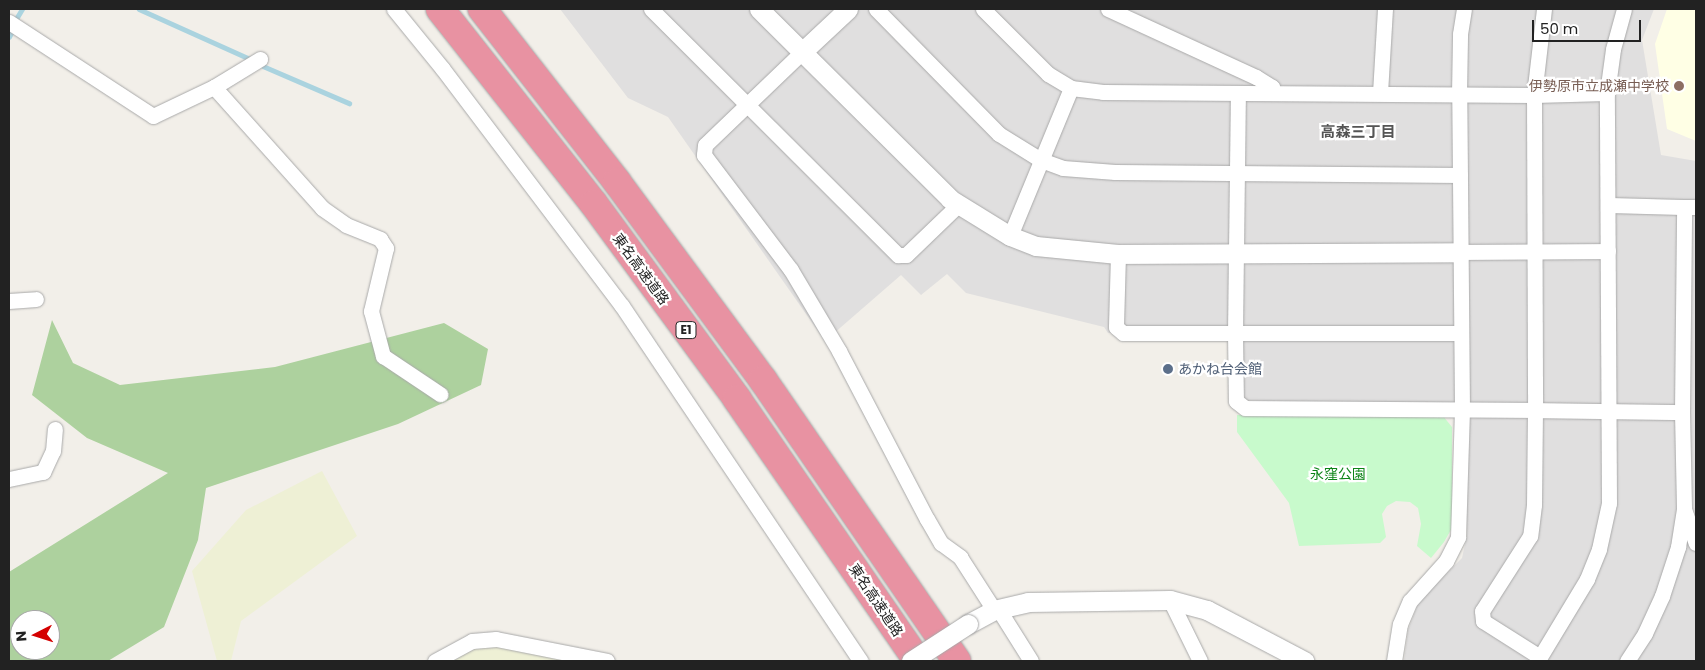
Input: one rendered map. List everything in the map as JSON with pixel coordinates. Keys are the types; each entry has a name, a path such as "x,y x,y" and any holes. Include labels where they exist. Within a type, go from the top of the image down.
{"highway":[{"name":"東名高速道路","path":"440,9 594,204 737,399 918,661"},
{"name":"E1","path":"482,9 617,182 763,380 957,661"}],"street":[{"path":"394,9 442,68 622,306 861,661"},
{"path":"651,9 746,106 898,255 906,255 958,205"},
{"path":"759,9 958,205 1010,236 1036,246 1118,254 1608,251"},
{"path":"848,9 705,145 704,155 791,270 839,351 941,543 960,557 1031,661"},
{"path":"876,9 999,134 1041,160 1063,168 1116,172 1460,175"},
{"path":"982,9 1048,74 1071,88 1103,92 1238,94 1534,95 1607,93"},
{"path":"1108,9 1256,77 1272,87 1273,93"},
{"path":"1380,93 1386,9"},
{"path":"1394,661 1400,624 1410,601 1446,561 1458,537 1462,409 1460,34 1464,9"},
{"path":"1544,9 1534,95 1536,410 1534,505 1530,536 1482,611 1483,621 1543,659 1588,579 1599,549 1608,503 1607,93 1624,9"},
{"path":"9,22 153,116 214,87 260,59"},
{"path":"214,87 322,208 346,225 380,239 386,248 371,311 383,356 440,394"},
{"path":"1010,236 1071,88"},
{"path":"1238,94 1236,401 1245,408 1682,412"},
{"path":"1608,205 1690,207 1691,283 1682,412 1684,509 1678,546 1662,596 1645,633 1627,661"},
{"path":"1118,254 1116,327 1123,334 1461,332"},
{"path":"9,301 36,299"},
{"path":"9,479 43,472 53,451 55,429"},
{"path":"1684,509 1696,543"},
{"path":"1170,600 1200,661"},
{"path":"911,661 968,624 996,610 1028,602 1170,600 1207,610 1292,659"},
{"path":"435,661 472,641 496,639 607,661"}],"shaded area":[{"path":"560,9 1654,9 1642,40 1661,155 1696,161 1696,661 1404,661 1408,630 1419,601 1462,558 1467,535 1465,409 1238,400 1230,331 1108,333 1104,327 966,293 947,274 921,295 901,275 825,341 668,117 628,98"},
{"name":"伊勢原市立成瀬中学校","path":"1667,9 1696,9 1696,141 1667,129 1655,44"},
{"path":"322,471 357,536 241,621 231,661 217,661 192,571 246,510"},
{"path":"500,645 568,661 452,661 474,649"}],"green space":[{"path":"52,320 73,363 120,385 275,367 444,323 488,349 481,385 398,424 206,488 198,540 164,627 108,661 9,661 9,572 168,473 87,438 32,395"},
{"name":"永窪公園","path":"1237,415 1443,416 1452,427 1452,528 1431,558 1417,546 1421,524 1418,508 1410,502 1396,501 1387,506 1382,514 1386,537 1380,543 1299,546 1289,503 1237,432"}],"waterway":[{"path":"16,19 22,9"},
{"path":"139,9 250,59"},
{"path":"9,37 12,31"},
{"path":"263,66 349,103"}],"place":[{"name":"伊勢原市立成瀬中学校","path":"1679,86"},
{"name":"あかね台会館","path":"1168,369"}],"district":[{"name":"高森三丁目","path":"1358,132"}]}
